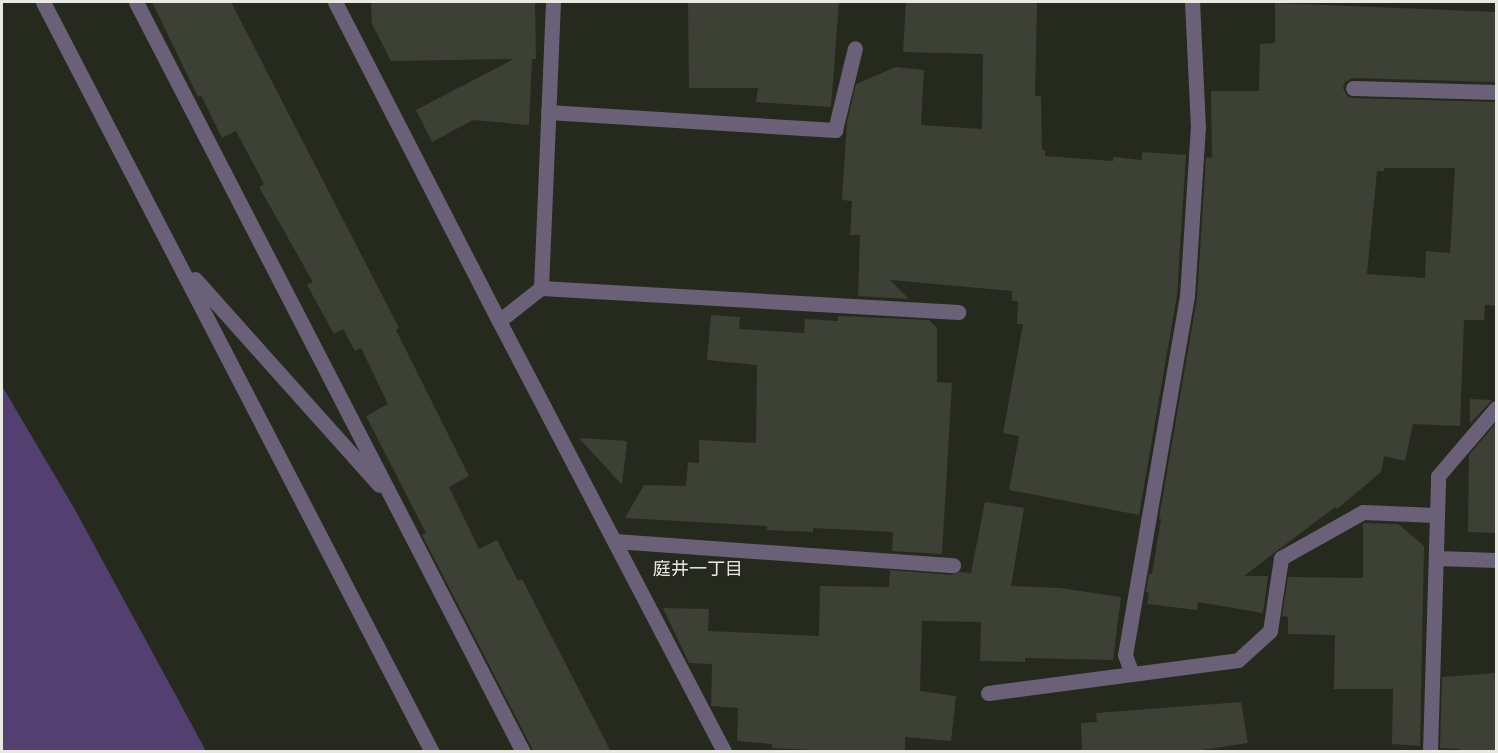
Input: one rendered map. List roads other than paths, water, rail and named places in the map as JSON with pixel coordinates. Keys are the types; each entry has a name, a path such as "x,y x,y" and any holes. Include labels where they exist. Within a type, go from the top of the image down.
{"street":[{"path":"43,2 432,752"},
{"path":"136,2 523,752"},
{"path":"335,2 498,321 724,752"},
{"path":"541,288 553,2"},
{"path":"1132,674 1125,655 1187,296 1198,128 1192,2"},
{"path":"548,112 835,130 855,48"},
{"path":"1353,88 1497,92"},
{"path":"180,263 394,503"},
{"path":"498,321 541,288 958,312"},
{"path":"1430,752 1438,476 1497,408"},
{"path":"988,693 1238,660 1270,631 1281,558 1363,512 1436,515"},
{"path":"615,542 953,565"},
{"path":"1437,558 1497,560"}],"district":[{"name":"庭井一丁目","path":"698,569"}]}
